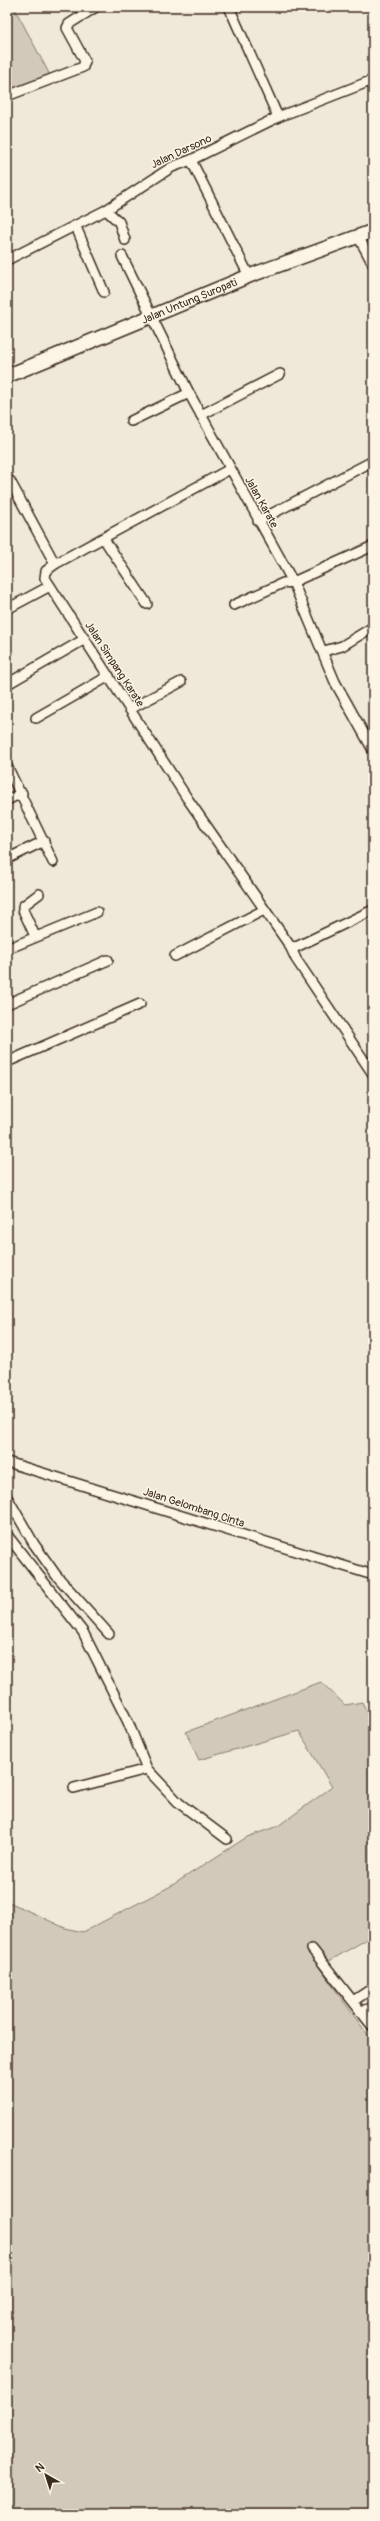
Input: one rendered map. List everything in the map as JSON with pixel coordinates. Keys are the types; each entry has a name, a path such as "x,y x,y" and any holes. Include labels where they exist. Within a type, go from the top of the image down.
{"main road":[{"name":"Jalan Untung Suropati","path":"7,376 151,318 249,276 373,231"}],"street":[{"path":"229,7 278,117"},
{"path":"7,96 83,67 85,60 67,28 69,24 94,8"},
{"name":"Jalan Darsono","path":"7,260 76,227 106,210 172,167 191,160 278,117 373,80"},
{"path":"191,160 249,276"},
{"path":"106,210 119,222 125,240"},
{"path":"76,227 104,292"},
{"path":"358,236 373,264"},
{"name":"Jalan Karate","path":"122,256 189,393 258,521 293,582 324,651 336,682 373,750"},
{"path":"201,415 280,374"},
{"path":"131,421 189,393"},
{"path":"258,521 373,461"},
{"path":"10,481 55,564 104,539 230,469"},
{"path":"104,539 147,604"},
{"path":"234,605 283,583 293,582 373,546"},
{"name":"Jalan Simpang Karate","path":"55,564 44,574 50,586 187,798 289,945 296,959 373,1074"},
{"path":"7,609 50,586"},
{"path":"324,651 342,646 373,627"},
{"path":"9,683 84,639"},
{"path":"36,718 109,676"},
{"path":"130,709 181,682"},
{"path":"7,766 22,793 53,862"},
{"path":"7,800 22,793"},
{"path":"7,859 44,841"},
{"path":"35,936 23,910 23,906 39,894"},
{"path":"175,956 264,910"},
{"path":"289,945 296,947 373,910"},
{"path":"7,949 35,936 97,912"},
{"path":"7,1004 108,960"},
{"path":"7,1062 140,1004"},
{"name":"Jalan Gelombang Cinta","path":"7,1462 373,1575"},
{"path":"7,1497 34,1544 56,1576 109,1634"},
{"path":"7,1534 83,1632 128,1722 147,1768 179,1803 227,1839"},
{"path":"74,1788 147,1768"},
{"path":"312,1949 373,2027"},
{"path":"352,2001 373,1988"},
{"path":"360,2011 373,2008"}],"shaded area":[{"path":"7,7 14,7 51,77 7,94"},
{"path":"321,1682 345,1705 362,1702 373,1725 373,1928 369,1938 319,1967 373,2042 373,2514 7,2514 7,1901 65,1928 83,1932 171,1886 247,1837 278,1826 332,1787 299,1731 199,1760 186,1732"}]}
